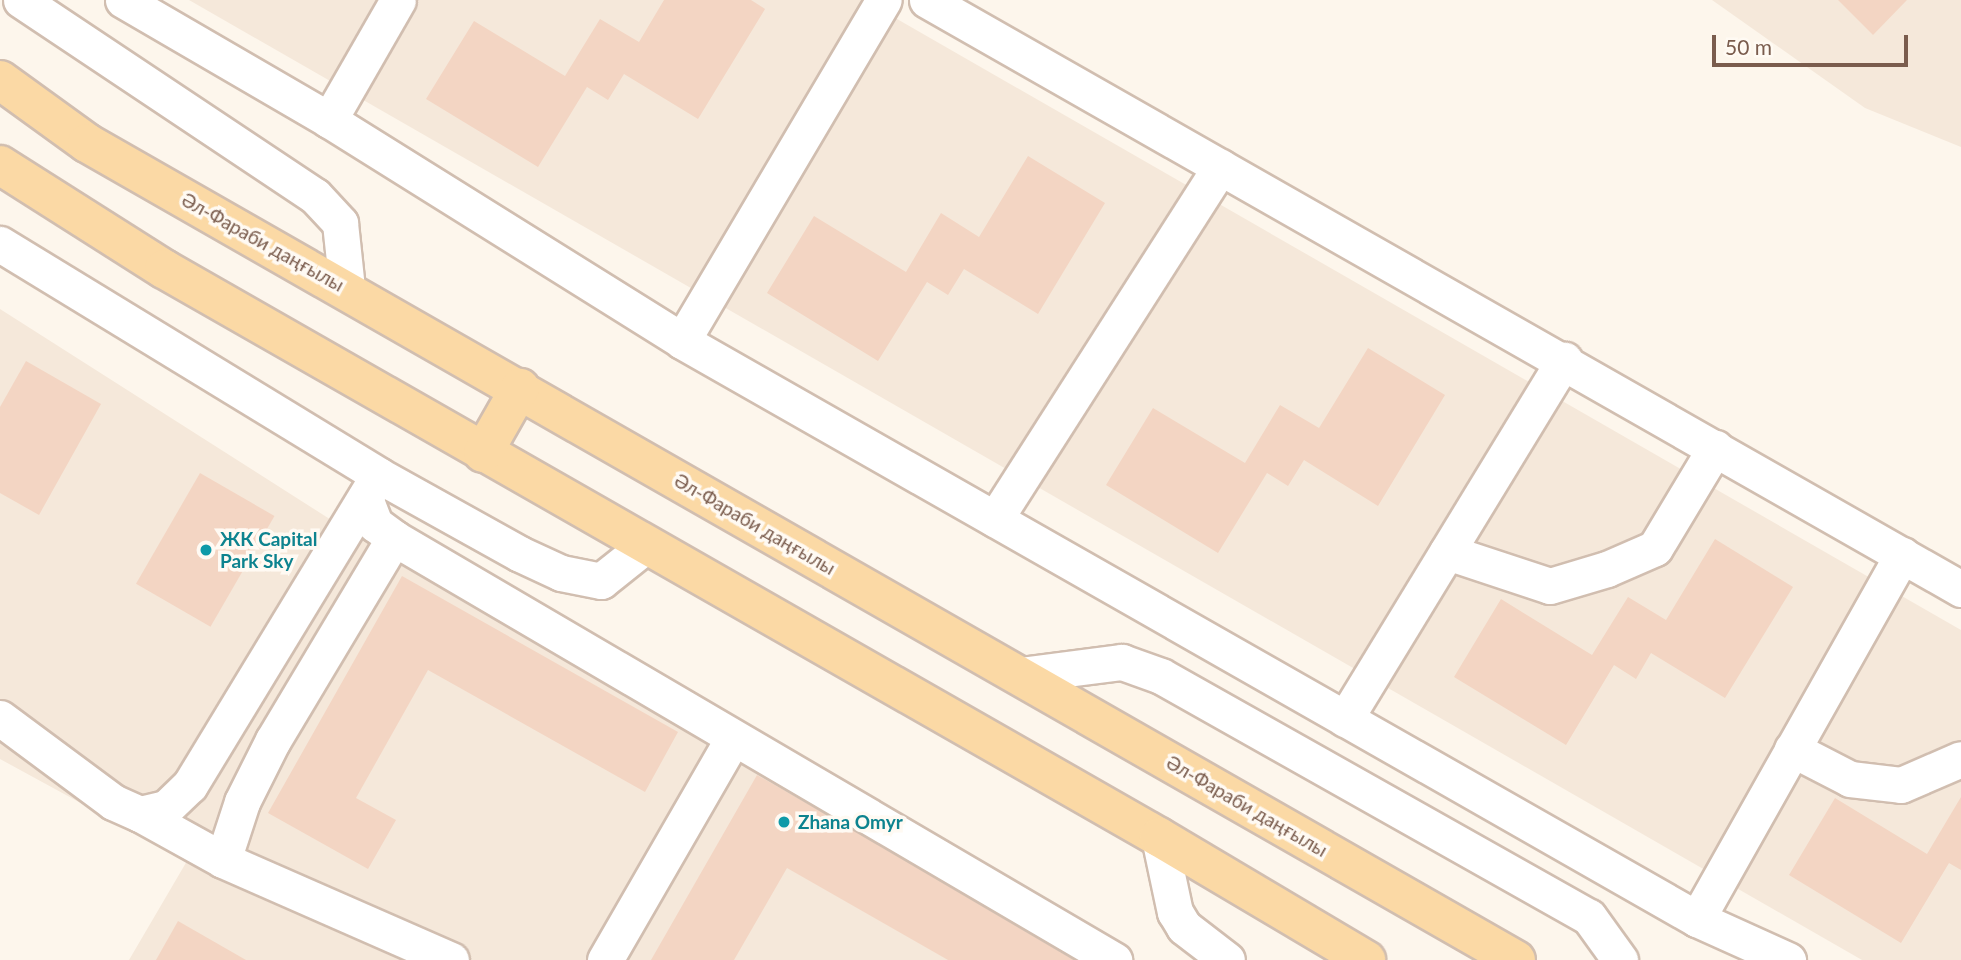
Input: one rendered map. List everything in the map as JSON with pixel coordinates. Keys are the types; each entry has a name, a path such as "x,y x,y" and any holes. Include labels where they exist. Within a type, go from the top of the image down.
{"main road":[{"name":"Әл-Фараби даңғылы","path":"0,79 87,143 347,289 1516,960"},
{"path":"0,165 164,269 645,546 1159,836 1366,960"},
{"path":"483,453 520,388"}],"street":[{"path":"21,0 315,196 340,223 347,289"},
{"path":"123,0 329,120 682,341 1697,919 1788,960"},
{"path":"329,120 398,0"},
{"path":"682,341 884,0"},
{"path":"928,0 1564,360 1961,589"},
{"path":"995,519 1220,167"},
{"path":"0,244 371,486 561,573 601,581 645,546"},
{"path":"1345,719 1564,360"},
{"path":"1447,552 1550,586 1607,569 1655,548 1715,448"},
{"path":"371,486 375,524 394,538 1114,960"},
{"path":"140,814 166,807 190,785 371,486"},
{"path":"223,860 242,802 273,740 394,538"},
{"path":"1697,919 1902,555"},
{"path":"1020,675 1122,662 1161,676 1589,917 1620,960"},
{"path":"0,718 113,802 223,860 451,960"},
{"path":"605,960 733,738"},
{"path":"1792,749 1850,779 1901,785 1961,759"},
{"path":"1159,836 1175,912 1184,927 1227,960"}],"shaded area":[{"path":"189,0 864,0 1961,630 1961,960 1862,960"},
{"path":"1712,0 1961,0 1961,147 1865,108"},
{"path":"0,309 358,537 1092,960 129,960 187,861 0,759"}],"building":[{"path":"664,0 751,0 765,9 698,119 624,74 608,100 587,87 538,167 426,99 474,21 565,76 600,19 639,42"},
{"path":"1838,0 1907,0 1873,35"},
{"path":"1028,156 1105,203 1038,314 964,269 948,295 927,282 878,361 767,293 814,216 906,272 941,213 979,237"},
{"path":"1368,348 1445,395 1378,506 1304,460 1288,486 1267,473 1218,553 1106,485 1153,408 1245,463 1280,405 1319,428"},
{"path":"26,361 101,404 39,515 0,493 0,407"},
{"name":"ЖК Capital Park Sky","path":"200,473 274,516 210,627 136,584"},
{"path":"1715,539 1793,587 1725,698 1651,653 1636,679 1614,665 1566,745 1454,677 1501,599 1592,655 1628,597 1666,620"},
{"path":"402,576 678,732 645,792 428,670 356,798 396,820 368,869 268,813"},
{"name":"Zhana Omyr","path":"757,775 1074,960 948,960 787,868 734,960 651,960"},
{"path":"1961,797 1961,870 1949,863 1901,943 1789,875 1835,798 1927,854"},
{"path":"178,921 246,960 156,960"}],"place":[{"name":"ЖК Capital Park Sky","path":"206,550"},
{"name":"Zhana Omyr","path":"784,822"}]}
